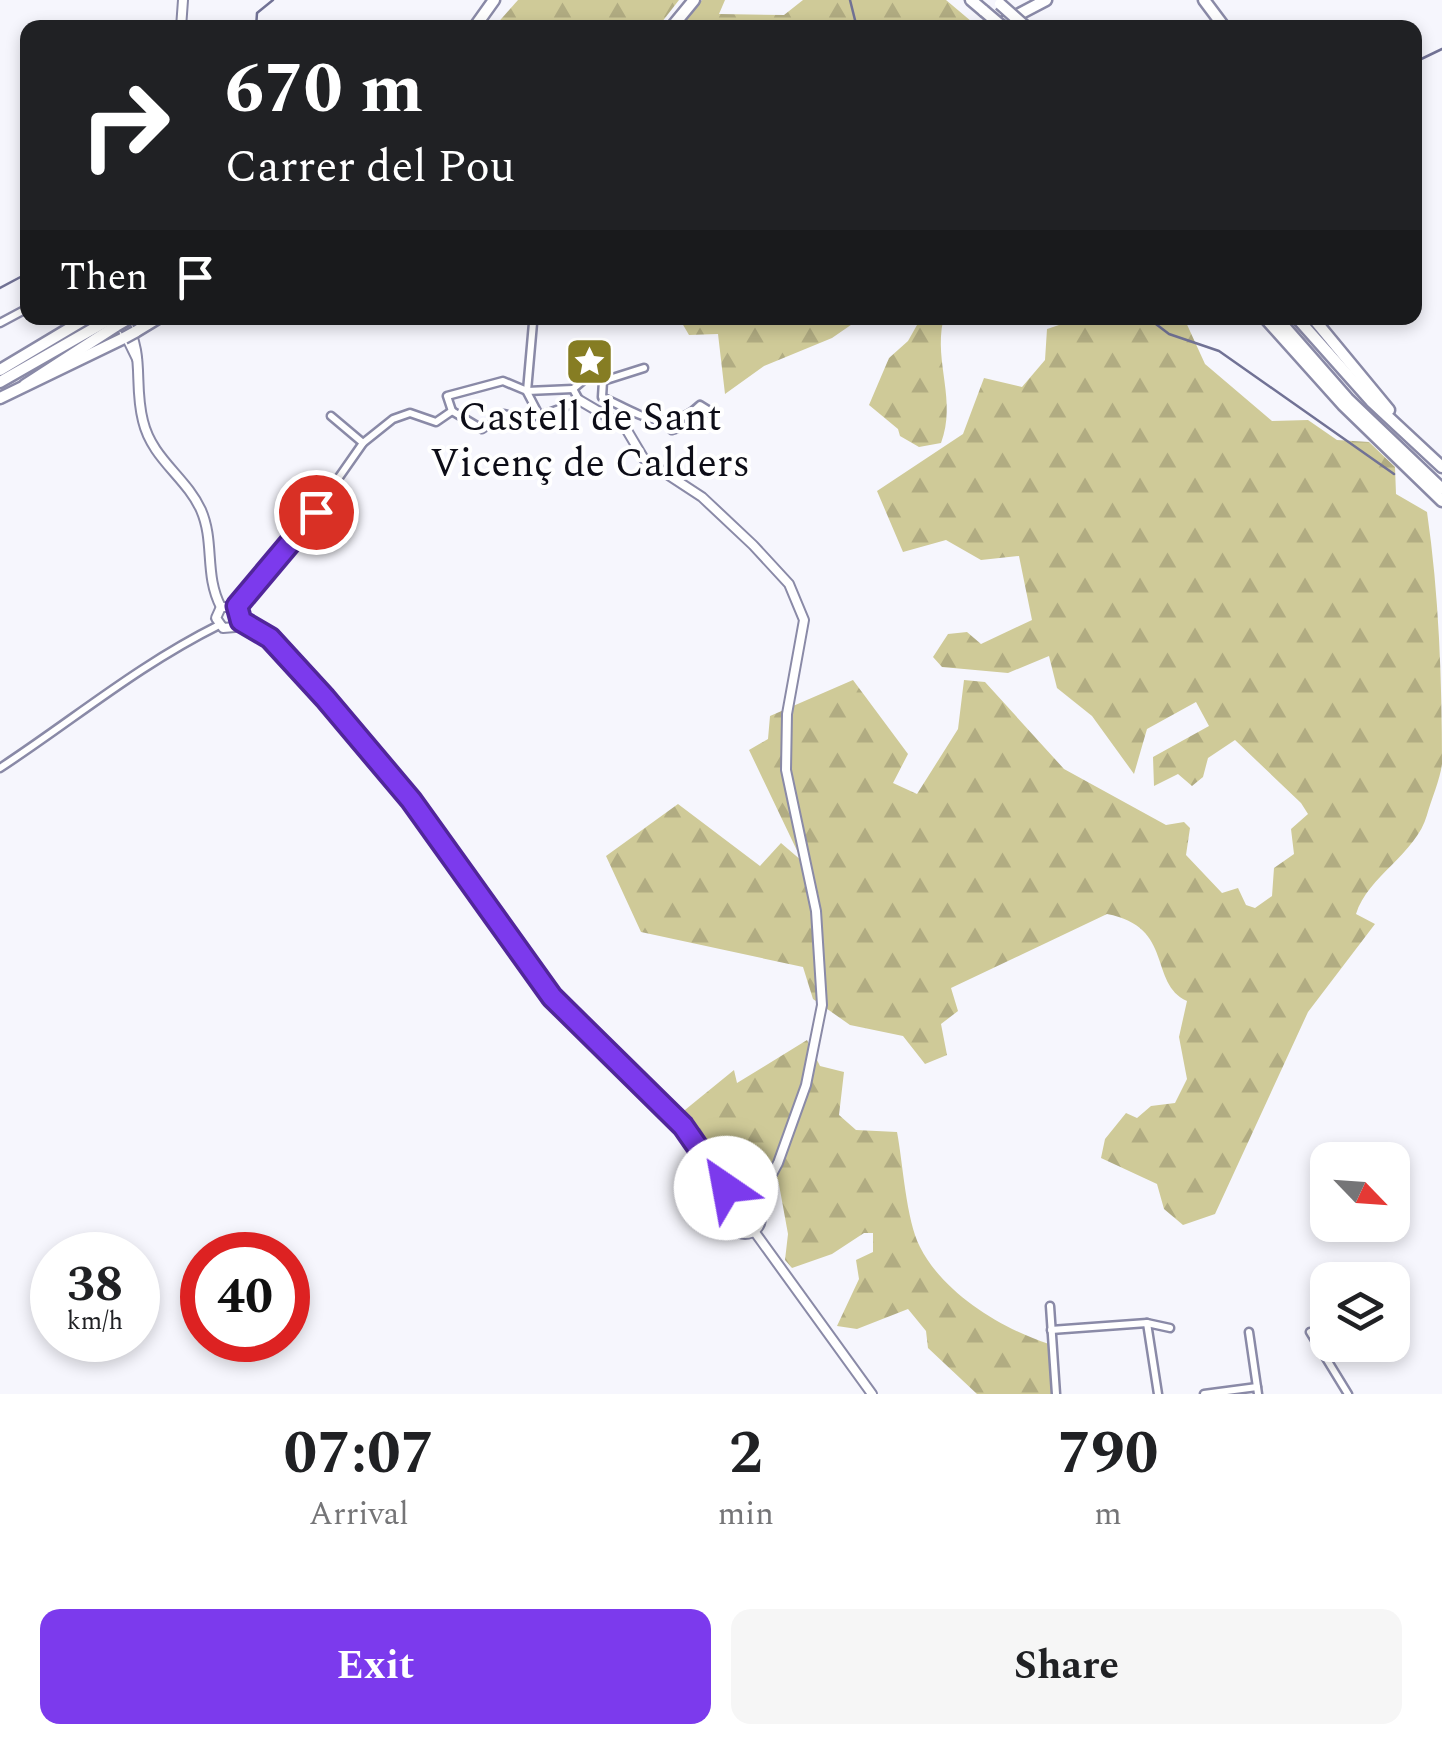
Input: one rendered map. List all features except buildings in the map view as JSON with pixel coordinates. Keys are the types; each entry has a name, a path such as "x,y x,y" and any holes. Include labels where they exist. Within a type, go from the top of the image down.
{"highway":[{"path":"678,20 694,0"},
{"path":"971,0 995,20"},
{"path":"1009,20 1046,0"},
{"path":"1204,0 1220,20"},
{"path":"998,2 1018,20"},
{"path":"0,370 75,325"},
{"path":"0,382 109,325"},
{"path":"21,389 34,376 112,325"},
{"path":"0,398 146,325"},
{"path":"1270,325 1342,405 1442,501"},
{"path":"1283,325 1348,399 1442,489"},
{"path":"1302,325 1358,387 1442,467"},
{"path":"1319,325 1426,453"}],"street":[{"path":"126,325 137,340 141,415 147,436 200,507 210,544 211,585 221,607"},
{"path":"533,325 527,391 539,414"},
{"path":"603,381 644,368"},
{"path":"579,400 555,413 504,414 482,428 452,411 447,396 503,381 527,391 572,389 593,372 603,381"},
{"path":"603,381 602,397 650,420 674,423 685,420 700,405 708,410 694,423 672,430"},
{"path":"572,389 579,400 625,427 644,459 702,497 790,584 804,620 787,714 786,770 816,911 822,1006 806,1085 778,1163 755,1206"},
{"path":"221,607 237,606 316,512 363,442 393,419 410,413 436,422 452,411"},
{"path":"331,416 363,442"},
{"path":"237,606 241,621 270,638 411,800 552,997 683,1126 726,1188 755,1206 760,1218 754,1230"},
{"path":"220,625 216,614 221,607"},
{"path":"0,768 63,726 128,675 220,625 231,629 241,621"},
{"path":"726,1188 729,1215 736,1232 754,1230"},
{"path":"729,1215 744,1202"},
{"path":"754,1230 872,1394"},
{"path":"1050,1306 1056,1394"},
{"path":"1051,1330 1148,1323 1170,1328"},
{"path":"1148,1323 1158,1394"},
{"path":"1204,1394 1257,1390 1249,1332"},
{"path":"1328,1362 1348,1394"}],"green space":[{"path":"518,0 679,0 663,20 500,20"},
{"path":"702,0 725,0 719,14 784,15 803,0 946,0 970,20 686,20"},
{"path":"683,325 851,325 832,338 764,366 725,394 718,334 689,335"},
{"path":"917,325 942,325 947,412 941,443 919,447 900,436 898,429 869,405 889,358 908,341"},
{"path":"1059,325 1187,325 1205,364 1272,421 1308,420 1337,440 1369,442 1395,467 1396,494 1427,512 1439,638 1442,764 1427,815 1413,842 1362,900 1356,914 1375,924 1308,1012 1215,1214 1183,1225 1164,1209 1157,1184 1101,1158 1105,1139 1126,1113 1137,1118 1151,1106 1175,1103 1187,1079 1179,1037 1187,1001 1168,982 1152,942 1128,921 1107,914 951,988 958,1011 941,1024 947,1055 925,1064 903,1036 850,1025 813,999 803,967 641,932 606,856 678,804 760,866 781,843 802,861 749,750 768,739 770,716 853,680 908,754 893,783 917,794 958,729 964,680 985,682 1064,769 1166,825 1184,822 1190,828 1186,855 1222,893 1238,888 1246,905 1255,908 1272,896 1274,868 1294,854 1291,829 1308,814 1235,740 1208,758 1203,777 1192,786 1178,774 1154,786 1153,757 1209,726 1196,702 1147,729 1134,774 1092,716 1057,688 1049,656 1008,673 942,667 933,657 948,634 967,632 981,644 1032,620 1019,556 981,560 946,540 903,552 877,491 963,434 984,378 1022,387 1045,360 1047,329"},
{"path":"807,1040 820,1066 844,1072 839,1115 856,1130 897,1132 911,1222 930,1264 976,1307 1012,1329 1049,1344 1053,1394 977,1394 928,1348 926,1331 908,1309 857,1329 837,1326 859,1279 856,1260 873,1252 873,1233 864,1233 832,1254 792,1268 785,1260 788,1234 778,1179 741,1192 680,1114 734,1070 737,1083"}],"waterway":[{"path":"257,20 257,13 273,0"},
{"path":"850,0 855,20"},
{"path":"1422,59 1442,49"},
{"path":"0,288 20,277"},
{"path":"1157,325 1169,334 1219,351 1394,474"}],"place":[{"name":"Castell de Sant Vicenç de Calders","path":"590,361"}],"route":[{"path":"316,512 237,606 241,621 270,638 325,698 411,800 552,997 683,1126 726,1188"}]}
